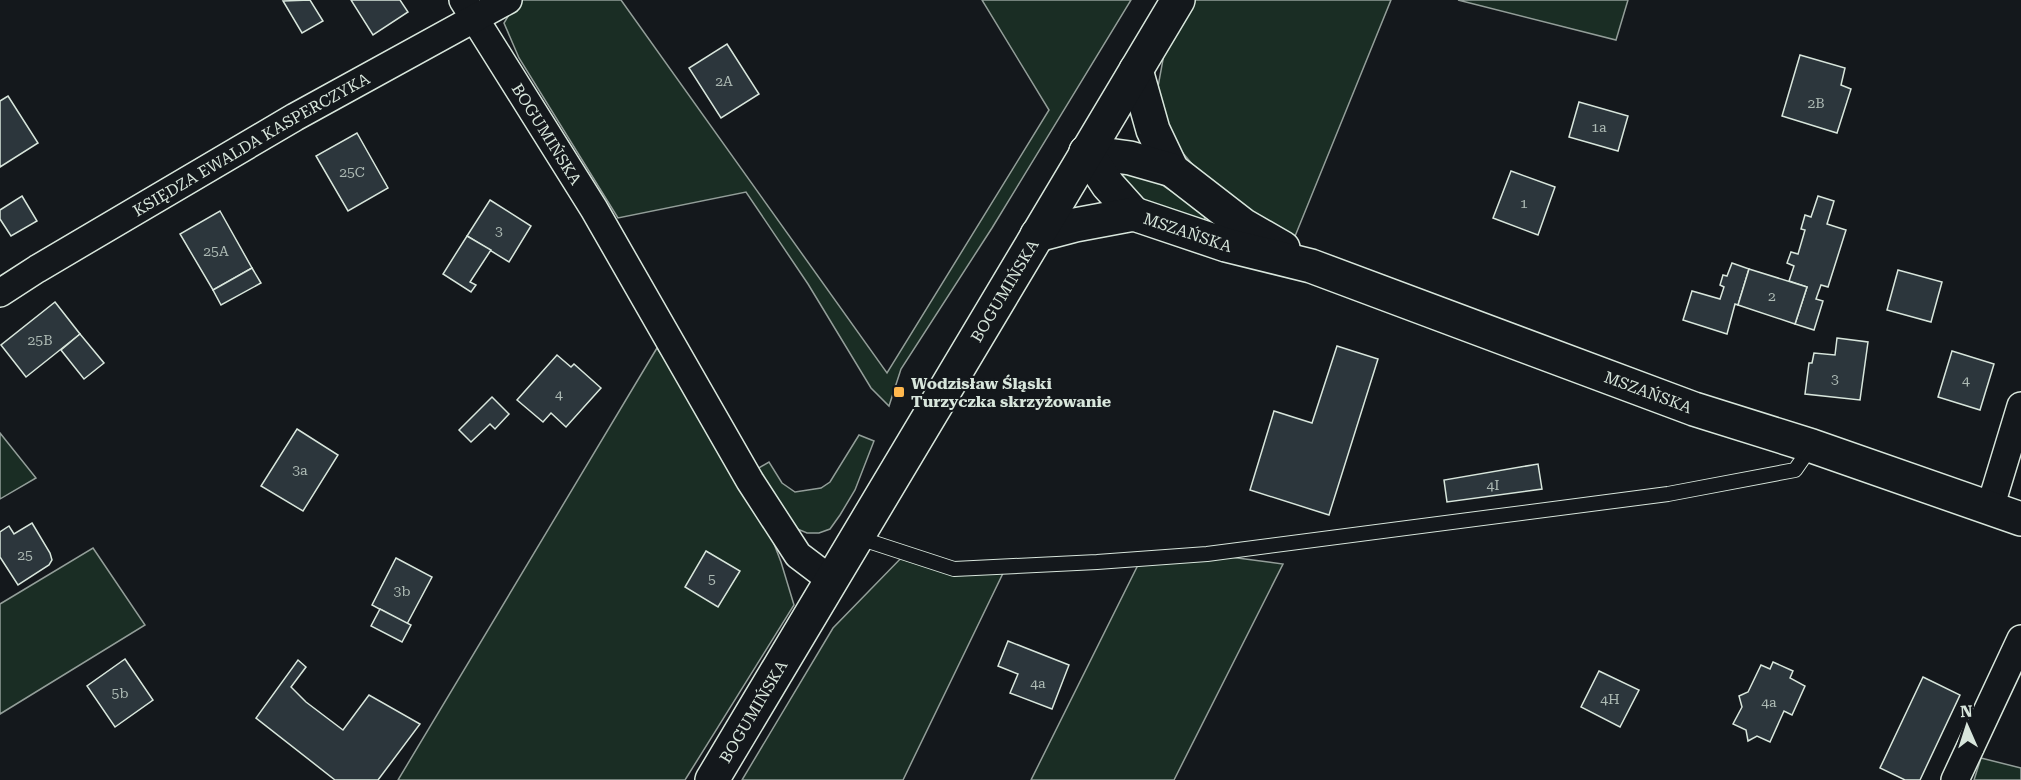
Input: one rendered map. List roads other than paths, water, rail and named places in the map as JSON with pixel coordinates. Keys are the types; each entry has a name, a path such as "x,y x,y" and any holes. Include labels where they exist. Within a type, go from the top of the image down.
{"street":[{"name":"KSIĘDZA EWALDA KASPERCZYKA","path":"0,293 65,252 275,129 469,9 508,0"},
{"name":"BOGUMIŃSKA","path":"712,780 1178,0"},
{"name":"BOGUMIŃSKA","path":"469,9 591,204 750,481 798,555 831,580"},
{"path":"1136,70 1153,130 1172,170"},
{"path":"1086,152 1130,158 1172,170"},
{"path":"1086,152 1108,185 1134,214"},
{"name":"MSZAŃSKA","path":"1172,170 1243,225 1311,266"},
{"path":"1037,235 1134,214"},
{"name":"MSZAŃSKA","path":"1134,214 1226,245 1311,266 1694,410 1812,446 2021,519"},
{"path":"1990,508 2021,406"},
{"path":"1955,780 2021,639"}],"lane":[{"path":"856,537 954,569 1207,554 1668,494 1795,470 1812,446"}],"place":[{"name":"Wodzisław Śląski Turzyczka skrzyżowanie","path":"899,392"}]}
